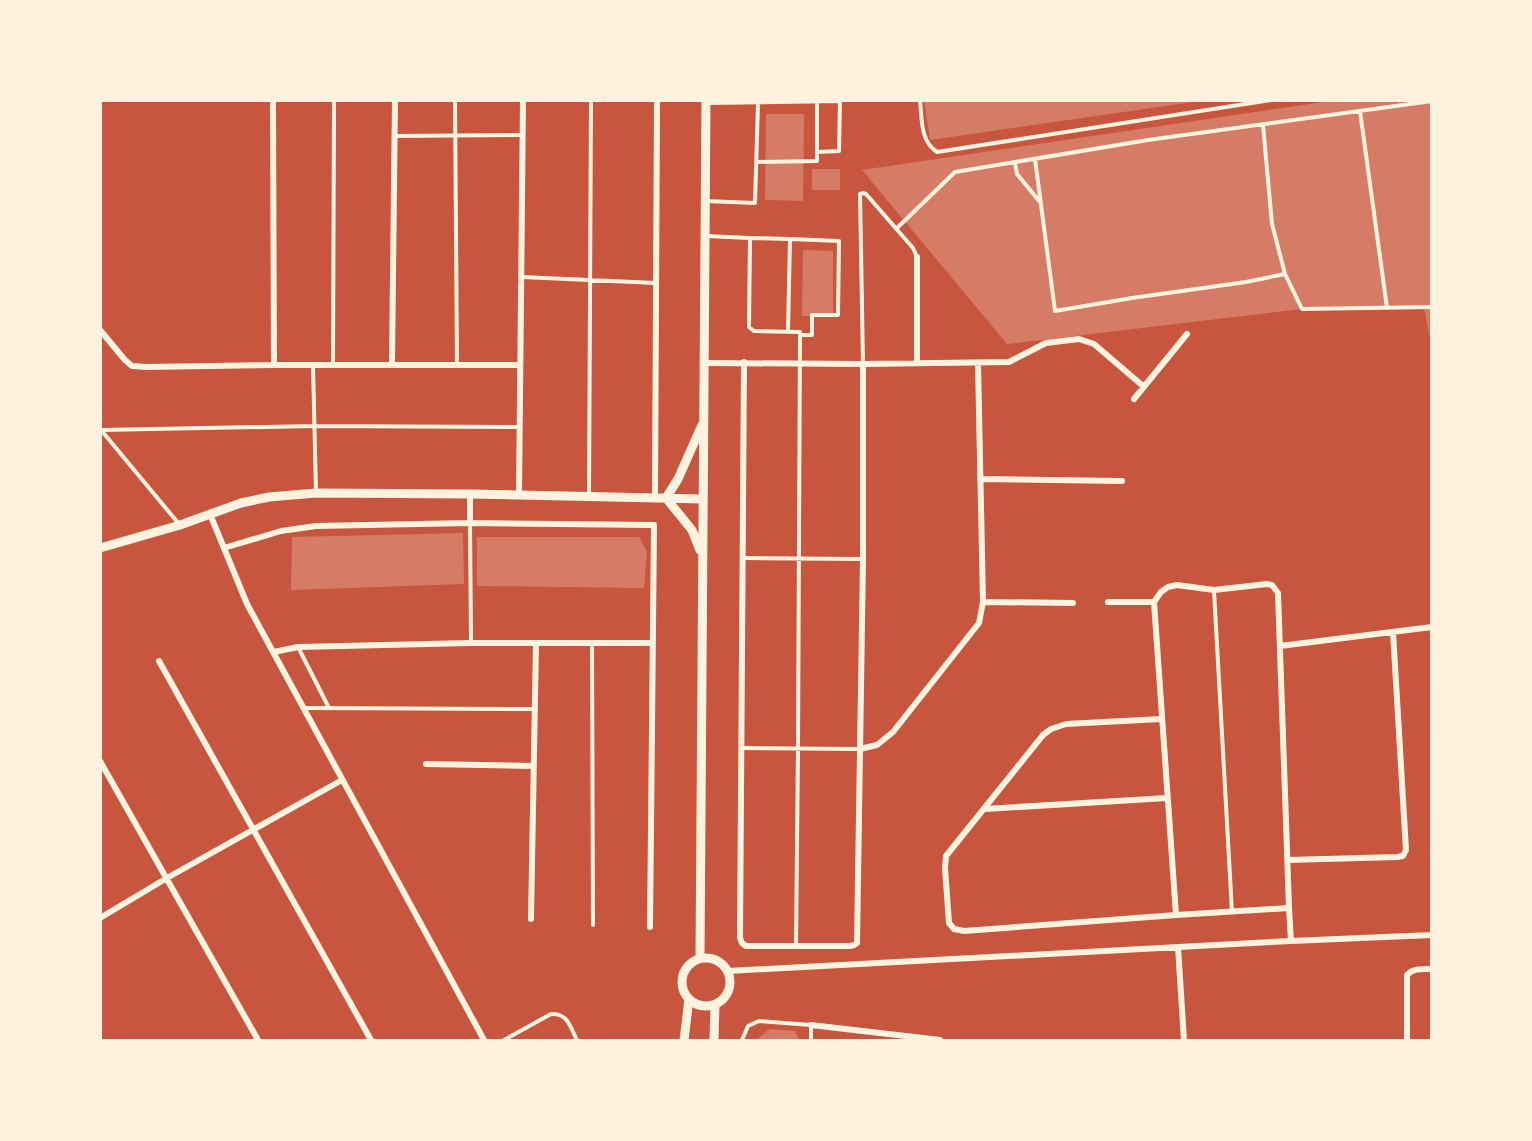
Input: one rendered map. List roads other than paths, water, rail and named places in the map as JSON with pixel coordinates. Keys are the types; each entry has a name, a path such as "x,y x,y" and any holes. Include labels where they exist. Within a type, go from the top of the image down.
{"street":[{"path":"273,100 274,365"},
{"path":"392,364 395,100"},
{"path":"519,495 523,100"},
{"path":"655,498 657,100"},
{"path":"700,958 706,102"},
{"path":"917,257 917,363"},
{"path":"100,330 132,366 520,365"},
{"path":"1134,399 1187,334"},
{"path":"704,363 1009,362 1046,343 1079,339 1094,344 1143,386"},
{"path":"744,362 740,938 746,946 850,946 857,943 863,363"},
{"path":"860,749 876,745 892,732 978,623 983,602 978,363"},
{"path":"666,498 704,422"},
{"path":"980,479 1122,481"},
{"path":"100,548 269,496 316,493 470,494 703,499"},
{"path":"470,494 470,523"},
{"path":"666,498 692,530 702,557"},
{"path":"210,514 247,604 484,1041"},
{"path":"224,548 280,531 316,526 470,523 654,525 650,927"},
{"path":"1176,915 1154,602 1161,591 1177,585 1214,590 1272,585 1278,593 1291,941"},
{"path":"983,602 1073,603"},
{"path":"1108,602 1154,602"},
{"path":"1280,646 1431,627"},
{"path":"1288,861 1397,857 1403,856 1406,850 1393,632"},
{"path":"273,652 297,647 653,642"},
{"path":"531,919 536,643"},
{"path":"159,661 371,1041"},
{"path":"1161,719 1066,724 1051,729 1043,735 946,856 949,923 954,929 964,931 1289,909"},
{"path":"100,761 258,1041"},
{"path":"426,764 533,766"},
{"path":"100,918 342,780"},
{"path":"985,809 1167,798"},
{"path":"728,972 1431,935"},
{"path":"1178,947 1184,1041"},
{"path":"700,958 713,959 724,966 728,972 730,987 722,1001 715,1005 701,1006 689,999 682,984 686,968 700,958"},
{"path":"1407,1041 1407,975 1410,971 1417,969 1431,969"},
{"path":"684,1041 689,999"},
{"path":"714,1040 715,1005"},
{"path":"811,1024 940,1041"}],"lane":[{"path":"333,364 334,100"},
{"path":"455,100 457,364"},
{"path":"589,496 591,100"},
{"path":"920,100 924,138 937,152 1271,100"},
{"path":"706,102 840,101 839,151 817,152"},
{"path":"896,229 955,172 1148,140 1431,101"},
{"path":"756,162 817,161 817,102"},
{"path":"705,201 754,203 758,103"},
{"path":"1360,111 1386,308"},
{"path":"1263,125 1272,224 1285,274 1302,309 1431,307"},
{"path":"394,135 522,135"},
{"path":"1035,159 1055,311 1285,274"},
{"path":"1015,162 1017,174 1041,203"},
{"path":"863,363 860,194 866,194 913,248 917,257"},
{"path":"705,236 839,241 838,315 812,315 812,335 800,335 800,332 754,331 749,327 750,238"},
{"path":"788,332 790,240"},
{"path":"521,277 656,283"},
{"path":"796,946 800,335"},
{"path":"313,365 316,493"},
{"path":"101,430 314,426 519,427"},
{"path":"101,430 180,525"},
{"path":"470,523 471,643"},
{"path":"742,558 862,559"},
{"path":"1214,590 1232,912"},
{"path":"592,643 592,925"},
{"path":"297,647 329,708"},
{"path":"304,708 534,709"},
{"path":"740,748 860,749"},
{"path":"504,1041 551,1014 558,1014 564,1016 577,1041"},
{"path":"742,1041 748,1026 759,1021 811,1024 811,1041"}]}
